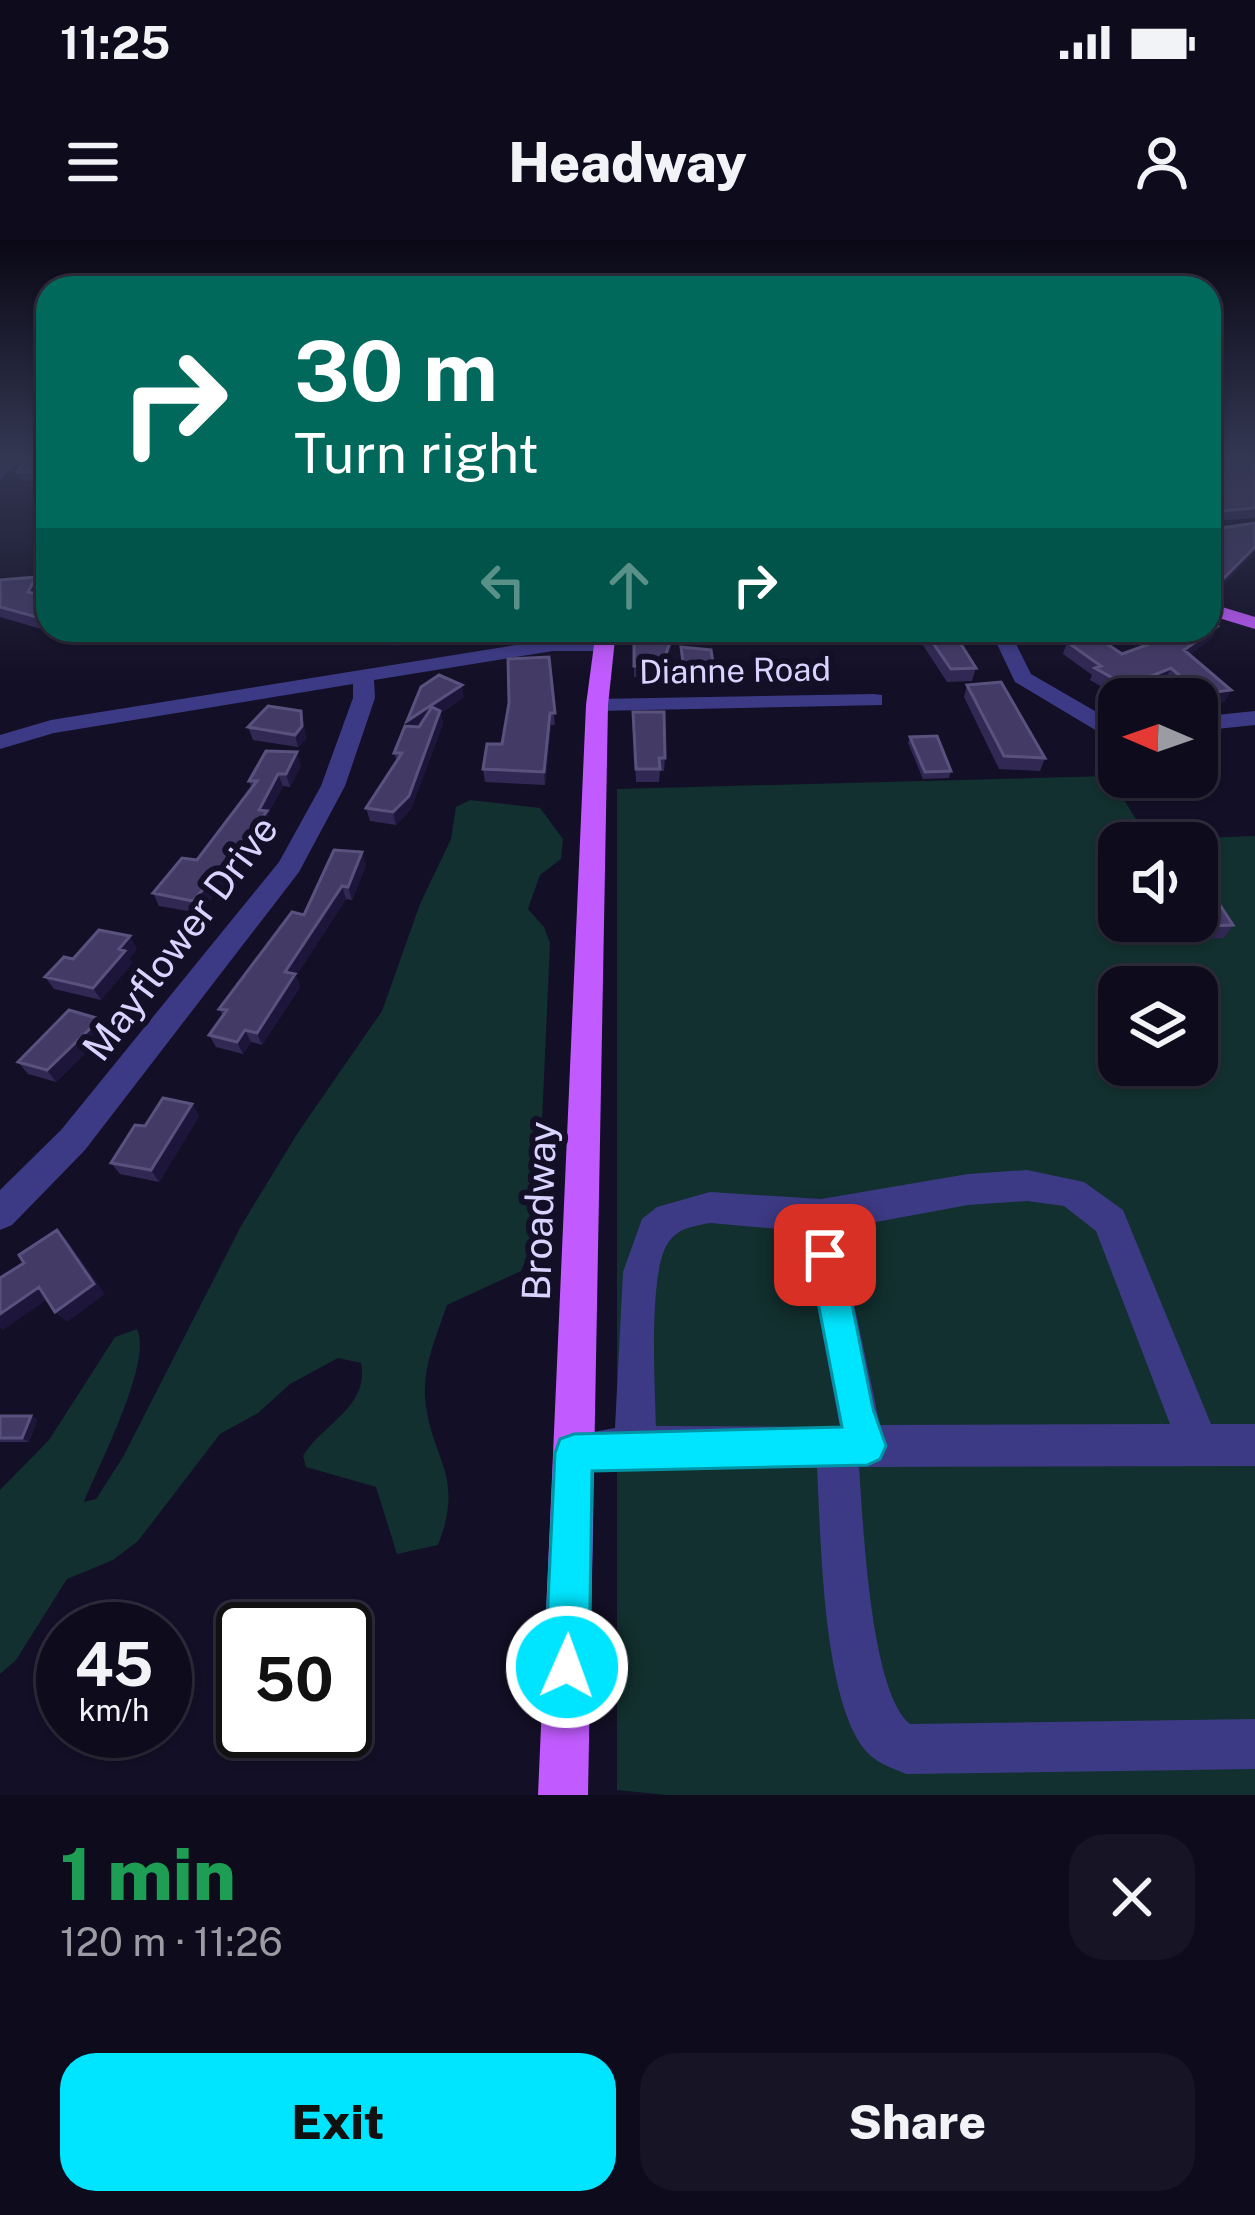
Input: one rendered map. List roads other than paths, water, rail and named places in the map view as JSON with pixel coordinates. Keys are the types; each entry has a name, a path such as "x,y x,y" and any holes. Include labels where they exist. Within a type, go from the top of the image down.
{"main road":[{"path":"1221,613 1255,623"},
{"name":"Broadway","path":"563,1795 597,705 603,642"}],"street":[{"path":"0,742 51,728 573,642"},
{"path":"1006,642 1022,678 1098,721"},
{"name":"Mayflower Drive","path":"0,1214 37,1183 73,1140 290,866 334,786 364,698 364,676"},
{"name":"Dianne Road","path":"597,705 874,700"},
{"path":"1218,722 1255,718"},
{"path":"1088,740 1098,737"},
{"path":"635,1447 637,1325 646,1252 656,1228 678,1214 709,1209 818,1216 982,1191 1041,1187 1082,1197 1102,1212 1118,1239 1199,1445"},
{"path":"818,1216 854,1409 863,1680 870,1709 888,1740 906,1749 944,1750 1255,1744"},
{"path":"574,1453 635,1447 1255,1445"}]}
